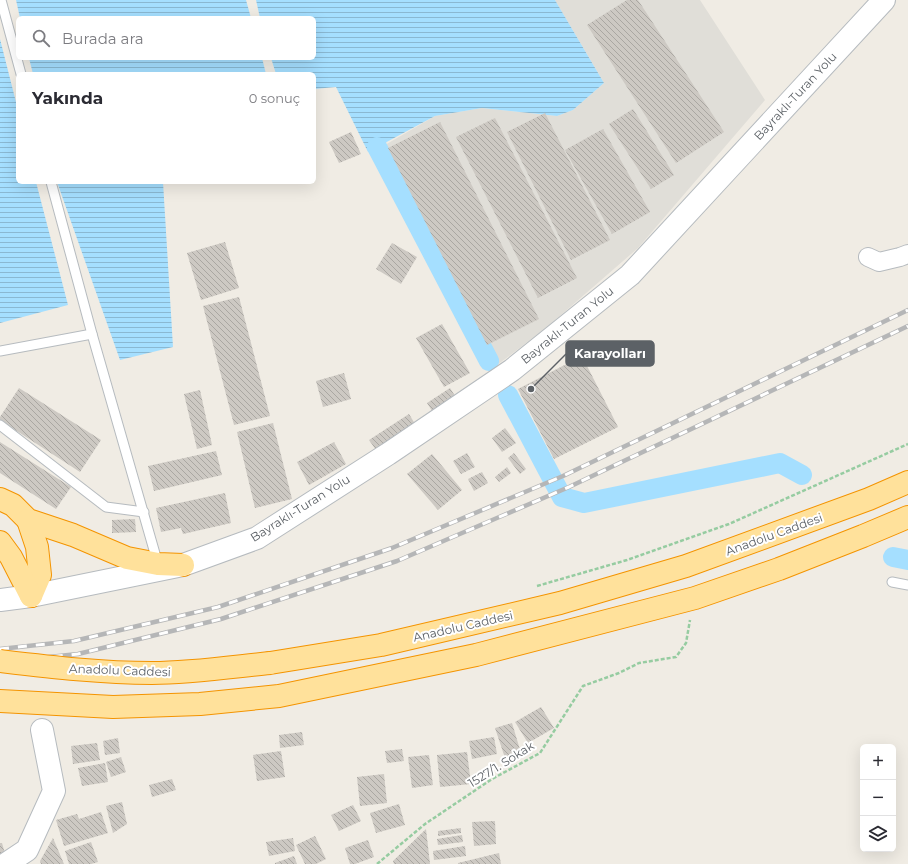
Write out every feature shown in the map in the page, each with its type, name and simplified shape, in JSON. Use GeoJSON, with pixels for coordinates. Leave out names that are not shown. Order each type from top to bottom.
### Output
{"type":"FeatureCollection","features":[{"type":"Feature","properties":{"kind":"highway","name":"Anadolu Caddesi"},"geometry":{"type":"LineString","coordinates":[[0,661],[92,672],[153,673],[203,670],[270,663],[381,645],[560,603],[686,566],[870,499],[908,482]]}},
{"type":"Feature","properties":{"kind":"highway"},"geometry":{"type":"LineString","coordinates":[[0,499],[13,505],[28,520],[37,547],[40,575],[32,596]]}},
{"type":"Feature","properties":{"kind":"highway"},"geometry":{"type":"LineString","coordinates":[[0,701],[113,707],[200,704],[279,696],[476,655],[695,598],[779,569],[908,517]]}},
{"type":"Feature","properties":{"kind":"highway"},"geometry":{"type":"LineString","coordinates":[[28,520],[73,535],[127,558],[158,564],[183,565]]}},
{"type":"Feature","properties":{"kind":"highway"},"geometry":{"type":"LineString","coordinates":[[0,542],[11,557],[32,596]]}},
{"type":"Feature","properties":{"kind":"street","name":"Bayraklı-Turan Yolu"},"geometry":{"type":"LineString","coordinates":[[0,600],[32,596],[183,565],[257,538],[381,458],[512,370],[630,276],[884,0]]}},
{"type":"Feature","properties":{"kind":"street"},"geometry":{"type":"LineString","coordinates":[[868,257],[879,262],[900,258],[908,254]]}},
{"type":"Feature","properties":{"kind":"street"},"geometry":{"type":"LineString","coordinates":[[6,864],[27,850],[54,791],[42,730]]}},
{"type":"Feature","properties":{"kind":"lane"},"geometry":{"type":"LineString","coordinates":[[1,0],[16,56]]}},
{"type":"Feature","properties":{"kind":"lane"},"geometry":{"type":"LineString","coordinates":[[17,60],[20,72]]}},
{"type":"Feature","properties":{"kind":"lane"},"geometry":{"type":"LineString","coordinates":[[52,184],[92,334],[158,564]]}},
{"type":"Feature","properties":{"kind":"lane"},"geometry":{"type":"LineString","coordinates":[[0,351],[92,334]]}},
{"type":"Feature","properties":{"kind":"lane"},"geometry":{"type":"LineString","coordinates":[[0,425],[106,507],[144,512]]}},
{"type":"Feature","properties":{"kind":"lane"},"geometry":{"type":"LineString","coordinates":[[892,582],[908,585]]}},
{"type":"Feature","properties":{"kind":"path"},"geometry":{"type":"LineString","coordinates":[[530,588],[627,560],[729,524],[908,444]]}},
{"type":"Feature","properties":{"kind":"path","name":"1527/1. Sokak"},"geometry":{"type":"LineString","coordinates":[[378,864],[425,824],[492,779],[540,753],[583,686],[639,664],[676,657],[686,643],[695,598]]}},
{"type":"Feature","properties":{"kind":"shaded area"},"geometry":{"type":"Polygon","coordinates":[[[555,0],[700,0],[765,100],[638,248],[546,328],[497,365],[385,145],[435,116],[482,108],[557,116],[573,110],[604,83],[555,0]]]}},
{"type":"Feature","properties":{"kind":"water"},"geometry":{"type":"Polygon","coordinates":[[[16,0],[246,0],[250,16],[20,16],[16,0]]]}},
{"type":"Feature","properties":{"kind":"water"},"geometry":{"type":"Polygon","coordinates":[[[256,0],[555,0],[604,83],[573,110],[557,116],[482,108],[435,116],[368,152],[336,87],[316,89],[316,72],[275,72],[272,60],[316,60],[316,16],[260,16],[256,0]]]}},
{"type":"Feature","properties":{"kind":"water"},"geometry":{"type":"Polygon","coordinates":[[[0,39],[16,102],[16,184],[37,184],[68,305],[0,323],[0,39]]]}},
{"type":"Feature","properties":{"kind":"water"},"geometry":{"type":"Polygon","coordinates":[[[30,60],[262,60],[266,72],[32,72],[30,60]]]}},
{"type":"Feature","properties":{"kind":"water"},"geometry":{"type":"Polygon","coordinates":[[[58,184],[163,184],[173,347],[120,360],[58,184]]]}},
{"type":"Feature","properties":{"kind":"building"},"geometry":{"type":"Polygon","coordinates":[[[627,0],[638,0],[724,132],[676,163],[587,25],[627,0]]]}},
{"type":"Feature","properties":{"kind":"building"},"geometry":{"type":"Polygon","coordinates":[[[633,109],[674,175],[651,189],[609,124],[633,109]]]}},
{"type":"Feature","properties":{"kind":"building"},"geometry":{"type":"Polygon","coordinates":[[[545,113],[610,240],[571,260],[507,132],[545,113]]]}},
{"type":"Feature","properties":{"kind":"building"},"geometry":{"type":"Polygon","coordinates":[[[495,118],[577,278],[538,298],[456,137],[495,118]]]}},
{"type":"Feature","properties":{"kind":"building"},"geometry":{"type":"Polygon","coordinates":[[[440,122],[539,319],[487,345],[388,148],[440,122]]]}},
{"type":"Feature","properties":{"kind":"building"},"geometry":{"type":"Polygon","coordinates":[[[603,129],[650,212],[612,234],[565,150],[603,129]]]}},
{"type":"Feature","properties":{"kind":"building"},"geometry":{"type":"Polygon","coordinates":[[[351,132],[361,154],[339,163],[329,142],[351,132]]]}},
{"type":"Feature","properties":{"kind":"building"},"geometry":{"type":"Polygon","coordinates":[[[225,242],[239,288],[201,300],[187,253],[225,242]]]}},
{"type":"Feature","properties":{"kind":"building"},"geometry":{"type":"Polygon","coordinates":[[[392,243],[417,257],[401,284],[376,269],[392,243]]]}},
{"type":"Feature","properties":{"kind":"building"},"geometry":{"type":"Polygon","coordinates":[[[239,297],[270,416],[234,425],[203,306],[239,297]]]}},
{"type":"Feature","properties":{"kind":"building"},"geometry":{"type":"Polygon","coordinates":[[[442,324],[470,373],[444,387],[416,338],[442,324]]]}},
{"type":"Feature","properties":{"kind":"building"},"geometry":{"type":"Polygon","coordinates":[[[582,356],[618,427],[554,459],[518,389],[582,356]]]}},
{"type":"Feature","properties":{"kind":"building"},"geometry":{"type":"Polygon","coordinates":[[[344,373],[351,399],[323,407],[316,381],[344,373]]]}},
{"type":"Feature","properties":{"kind":"building"},"geometry":{"type":"Polygon","coordinates":[[[19,388],[101,440],[80,472],[0,420],[0,417],[19,388]]]}},
{"type":"Feature","properties":{"kind":"building"},"geometry":{"type":"Polygon","coordinates":[[[450,388],[457,399],[434,414],[427,403],[450,388]]]}},
{"type":"Feature","properties":{"kind":"building"},"geometry":{"type":"Polygon","coordinates":[[[200,390],[212,445],[197,449],[184,394],[200,390]]]}},
{"type":"Feature","properties":{"kind":"building"},"geometry":{"type":"Polygon","coordinates":[[[409,414],[415,424],[376,450],[369,440],[409,414]]]}},
{"type":"Feature","properties":{"kind":"building"},"geometry":{"type":"Polygon","coordinates":[[[273,423],[292,499],[255,508],[237,432],[273,423]]]}},
{"type":"Feature","properties":{"kind":"building"},"geometry":{"type":"Polygon","coordinates":[[[505,428],[516,443],[502,452],[492,438],[505,428]]]}},
{"type":"Feature","properties":{"kind":"building"},"geometry":{"type":"Polygon","coordinates":[[[0,442],[71,487],[56,509],[0,473],[0,442]]]}},
{"type":"Feature","properties":{"kind":"building"},"geometry":{"type":"Polygon","coordinates":[[[334,442],[346,464],[309,485],[297,462],[334,442]]]}},
{"type":"Feature","properties":{"kind":"building"},"geometry":{"type":"Polygon","coordinates":[[[216,451],[222,475],[154,491],[148,466],[216,451]]]}},
{"type":"Feature","properties":{"kind":"building"},"geometry":{"type":"Polygon","coordinates":[[[467,453],[475,467],[461,474],[453,461],[467,453]]]}},
{"type":"Feature","properties":{"kind":"building"},"geometry":{"type":"Polygon","coordinates":[[[514,453],[526,469],[520,474],[508,458],[514,453]]]}},
{"type":"Feature","properties":{"kind":"building"},"geometry":{"type":"Polygon","coordinates":[[[432,454],[462,490],[438,510],[407,474],[432,454]]]}},
{"type":"Feature","properties":{"kind":"building"},"geometry":{"type":"Polygon","coordinates":[[[507,467],[511,473],[499,482],[495,477],[507,467]]]}},
{"type":"Feature","properties":{"kind":"building"},"geometry":{"type":"Polygon","coordinates":[[[482,472],[488,483],[474,491],[468,479],[482,472]]]}},
{"type":"Feature","properties":{"kind":"building"},"geometry":{"type":"Polygon","coordinates":[[[225,493],[231,523],[183,534],[181,528],[161,532],[156,508],[225,493]]]}},
{"type":"Feature","properties":{"kind":"building"},"geometry":{"type":"Polygon","coordinates":[[[135,519],[136,532],[112,533],[112,520],[135,519]]]}},
{"type":"Feature","properties":{"kind":"building"},"geometry":{"type":"Polygon","coordinates":[[[541,707],[554,728],[528,743],[515,722],[541,707]]]}},
{"type":"Feature","properties":{"kind":"building"},"geometry":{"type":"Polygon","coordinates":[[[512,723],[521,753],[505,758],[495,728],[512,723]]]}},
{"type":"Feature","properties":{"kind":"building"},"geometry":{"type":"Polygon","coordinates":[[[302,732],[304,745],[280,748],[279,735],[302,732]]]}},
{"type":"Feature","properties":{"kind":"building"},"geometry":{"type":"Polygon","coordinates":[[[494,737],[497,754],[472,759],[469,741],[494,737]]]}},
{"type":"Feature","properties":{"kind":"building"},"geometry":{"type":"Polygon","coordinates":[[[118,738],[120,753],[105,755],[103,741],[118,738]]]}},
{"type":"Feature","properties":{"kind":"building"},"geometry":{"type":"Polygon","coordinates":[[[97,743],[100,760],[73,764],[71,746],[97,743]]]}},
{"type":"Feature","properties":{"kind":"building"},"geometry":{"type":"Polygon","coordinates":[[[402,749],[404,761],[387,763],[385,751],[402,749]]]}},
{"type":"Feature","properties":{"kind":"building"},"geometry":{"type":"Polygon","coordinates":[[[281,751],[285,777],[257,781],[253,755],[281,751]]]}},
{"type":"Feature","properties":{"kind":"building"},"geometry":{"type":"Polygon","coordinates":[[[467,752],[471,784],[440,787],[437,755],[467,752]]]}},
{"type":"Feature","properties":{"kind":"building"},"geometry":{"type":"Polygon","coordinates":[[[429,755],[433,785],[412,788],[408,757],[429,755]]]}},
{"type":"Feature","properties":{"kind":"building"},"geometry":{"type":"Polygon","coordinates":[[[121,757],[126,772],[111,777],[106,762],[121,757]]]}},
{"type":"Feature","properties":{"kind":"building"},"geometry":{"type":"Polygon","coordinates":[[[105,763],[108,782],[82,786],[78,768],[105,763]]]}},
{"type":"Feature","properties":{"kind":"building"},"geometry":{"type":"Polygon","coordinates":[[[384,774],[387,803],[360,806],[357,777],[384,774]]]}},
{"type":"Feature","properties":{"kind":"building"},"geometry":{"type":"Polygon","coordinates":[[[172,779],[176,790],[152,797],[149,785],[172,779]]]}},
{"type":"Feature","properties":{"kind":"building"},"geometry":{"type":"Polygon","coordinates":[[[122,802],[127,824],[113,833],[106,806],[122,802]]]}},
{"type":"Feature","properties":{"kind":"building"},"geometry":{"type":"Polygon","coordinates":[[[399,804],[405,825],[376,833],[370,813],[399,804]]]}},
{"type":"Feature","properties":{"kind":"building"},"geometry":{"type":"Polygon","coordinates":[[[353,805],[361,821],[339,831],[331,815],[353,805]]]}},
{"type":"Feature","properties":{"kind":"building"},"geometry":{"type":"Polygon","coordinates":[[[101,812],[108,833],[64,846],[56,820],[77,814],[79,819],[101,812]]]}},
{"type":"Feature","properties":{"kind":"building"},"geometry":{"type":"Polygon","coordinates":[[[495,821],[496,844],[474,846],[472,822],[495,821]]]}},
{"type":"Feature","properties":{"kind":"building"},"geometry":{"type":"Polygon","coordinates":[[[461,828],[461,833],[438,836],[438,831],[461,828]]]}},
{"type":"Feature","properties":{"kind":"building"},"geometry":{"type":"Polygon","coordinates":[[[426,829],[430,864],[394,864],[393,861],[426,829]]]}},
{"type":"Feature","properties":{"kind":"building"},"geometry":{"type":"Polygon","coordinates":[[[462,835],[463,842],[438,845],[437,839],[462,835]]]}},
{"type":"Feature","properties":{"kind":"building"},"geometry":{"type":"Polygon","coordinates":[[[315,836],[326,859],[316,864],[305,864],[296,845],[315,836]]]}},
{"type":"Feature","properties":{"kind":"building"},"geometry":{"type":"Polygon","coordinates":[[[53,838],[64,864],[41,864],[40,861],[53,838]]]}},
{"type":"Feature","properties":{"kind":"building"},"geometry":{"type":"Polygon","coordinates":[[[293,838],[295,851],[269,856],[266,842],[293,838]]]}},
{"type":"Feature","properties":{"kind":"building"},"geometry":{"type":"Polygon","coordinates":[[[368,840],[374,857],[355,864],[350,864],[345,848],[368,840]]]}},
{"type":"Feature","properties":{"kind":"building"},"geometry":{"type":"Polygon","coordinates":[[[91,842],[98,862],[91,864],[69,864],[65,851],[91,842]]]}},
{"type":"Feature","properties":{"kind":"building"},"geometry":{"type":"Polygon","coordinates":[[[0,843],[2,843],[6,857],[0,858],[0,843]]]}},
{"type":"Feature","properties":{"kind":"building"},"geometry":{"type":"Polygon","coordinates":[[[465,846],[466,856],[434,860],[433,851],[465,846]]]}},
{"type":"Feature","properties":{"kind":"building"},"geometry":{"type":"Polygon","coordinates":[[[499,853],[501,864],[458,864],[458,863],[499,853]]]}},
{"type":"Feature","properties":{"kind":"building"},"geometry":{"type":"Polygon","coordinates":[[[294,856],[297,864],[275,864],[275,863],[294,856]]]}},
{"type":"Feature","properties":{"kind":"waterway"},"geometry":{"type":"LineString","coordinates":[[377,147],[489,361]]}},
{"type":"Feature","properties":{"kind":"waterway"},"geometry":{"type":"LineString","coordinates":[[508,395],[562,497],[584,503],[780,463],[802,475]]}},
{"type":"Feature","properties":{"kind":"waterway"},"geometry":{"type":"LineString","coordinates":[[893,557],[908,560]]}},
{"type":"Feature","properties":{"kind":"railway"},"geometry":{"type":"LineString","coordinates":[[0,649],[74,641],[218,607],[392,548],[563,476],[908,310]]}},
{"type":"Feature","properties":{"kind":"railway"},"geometry":{"type":"LineString","coordinates":[[0,662],[78,654],[221,619],[397,561],[569,487],[908,326]]}},
{"type":"Feature","properties":{"kind":"place","name":"Karayolları"},"geometry":{"type":"Point","coordinates":[531,389]}}]}
